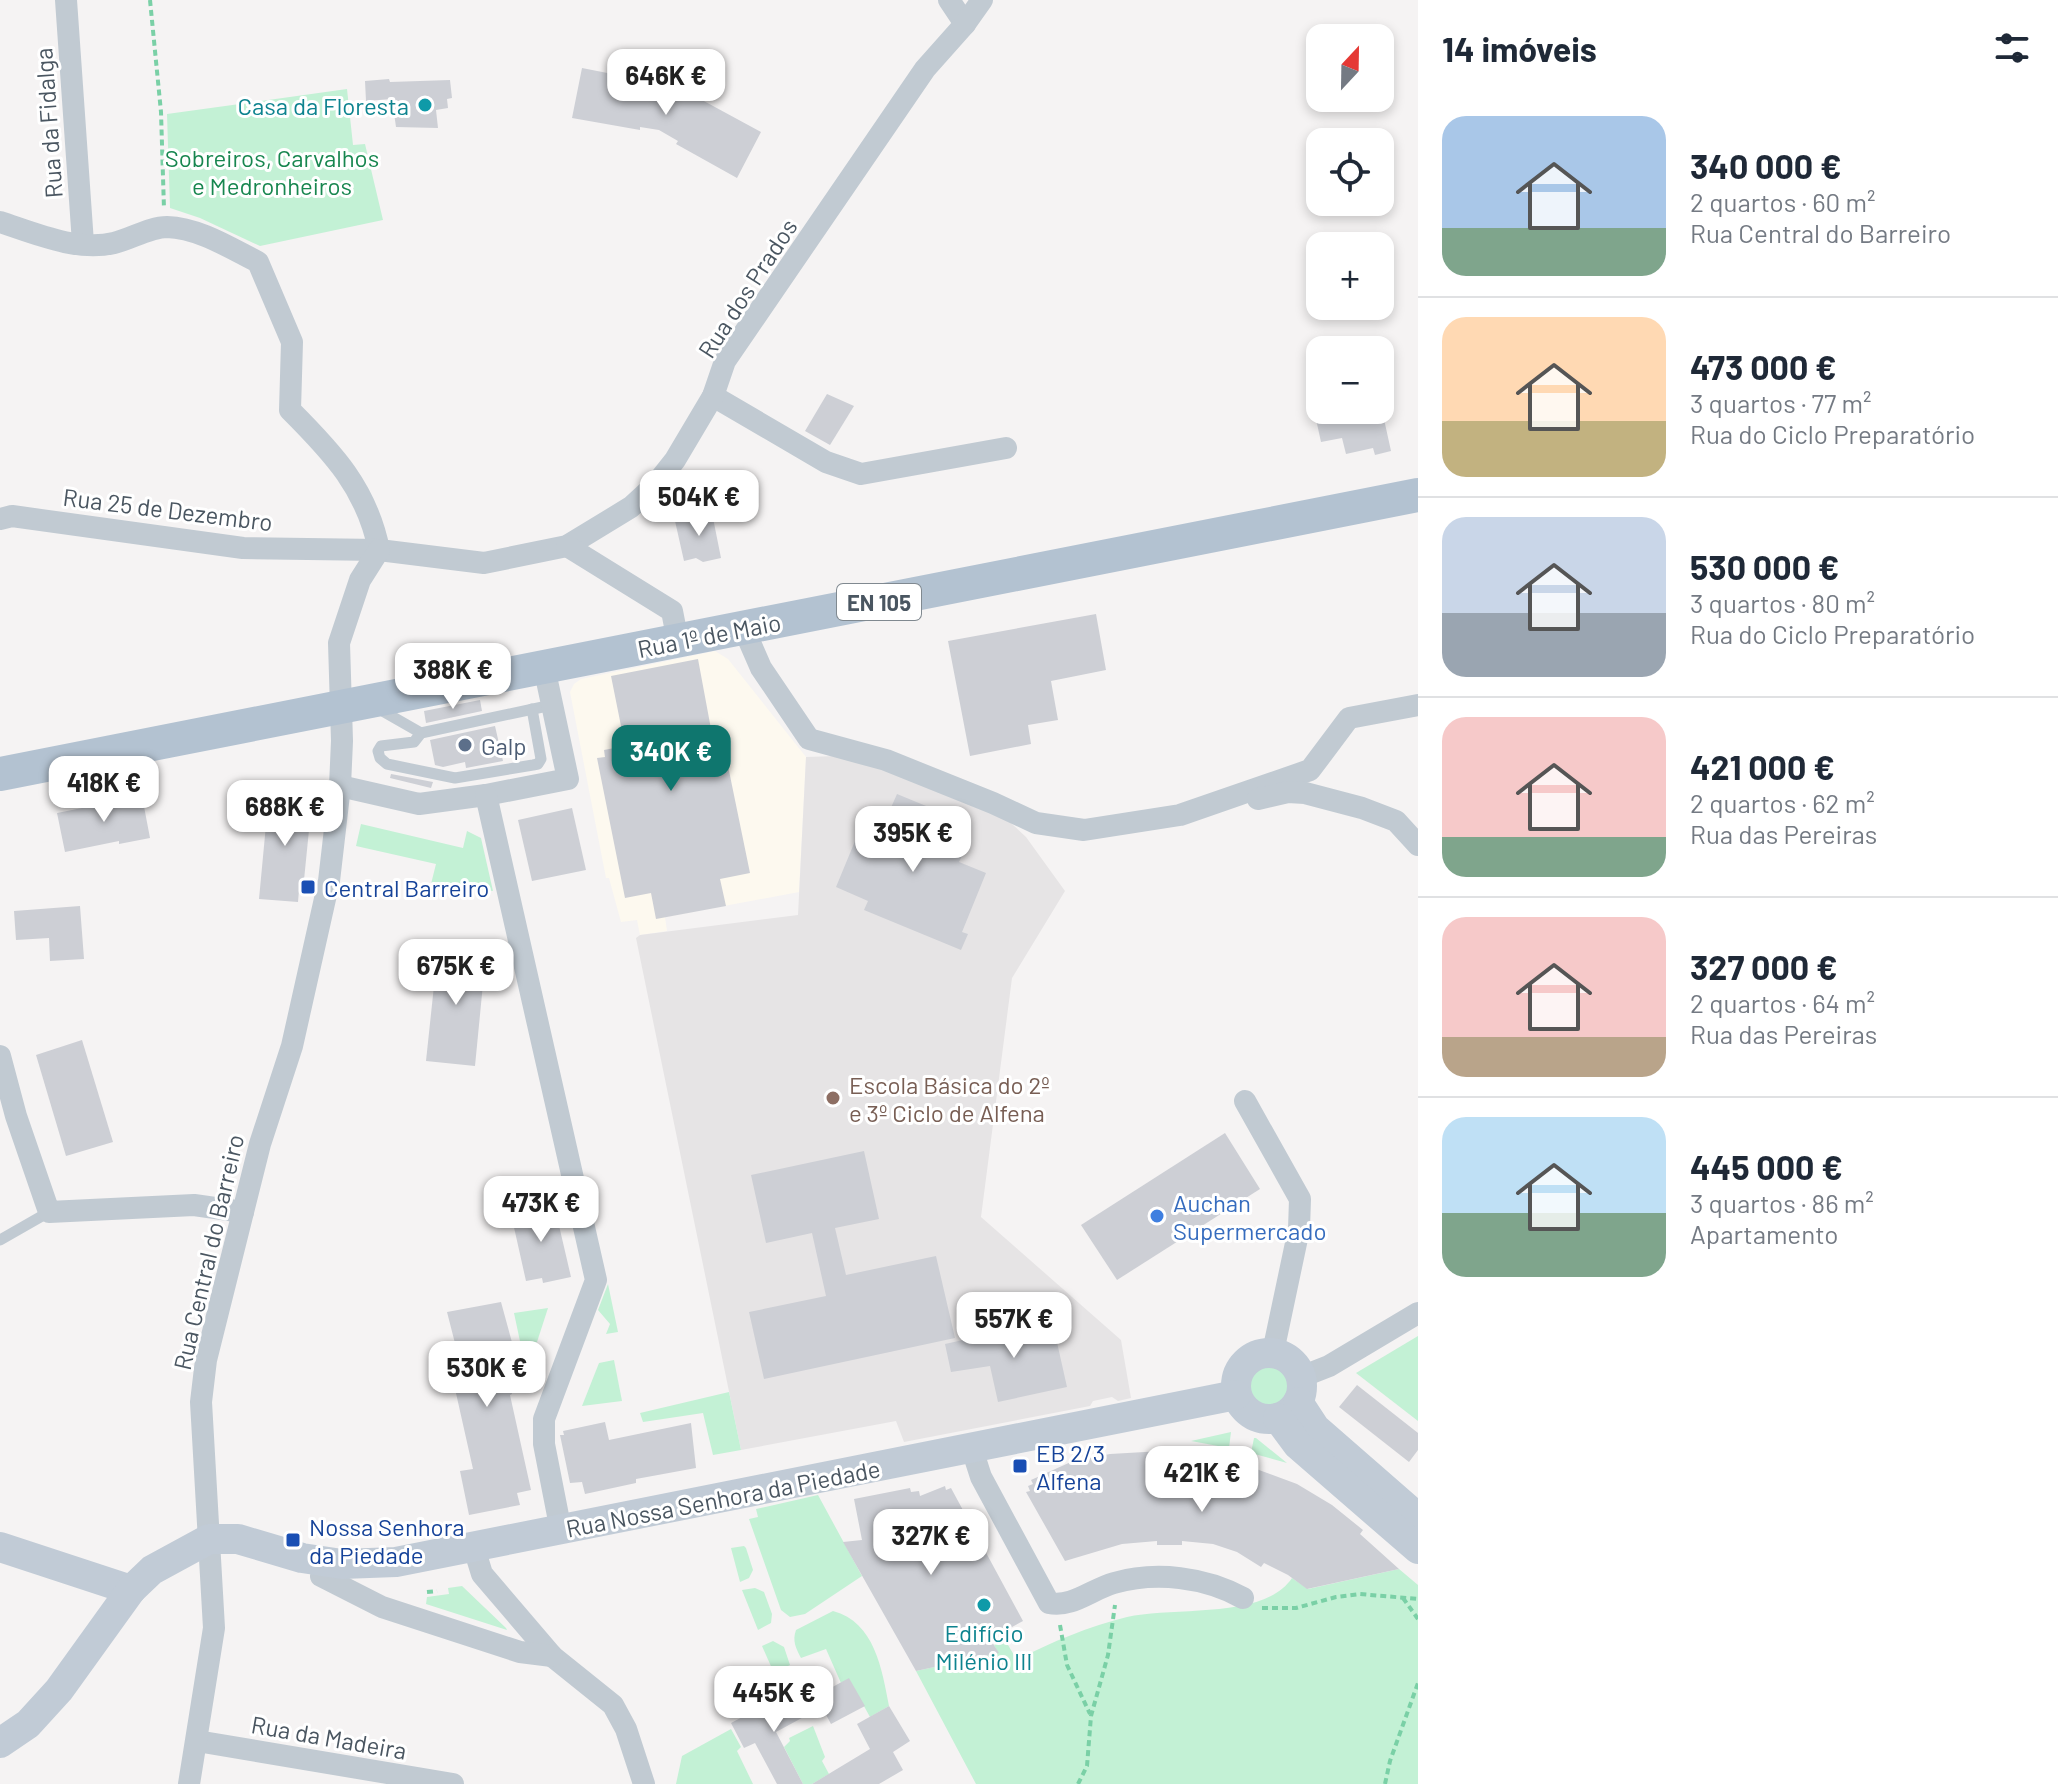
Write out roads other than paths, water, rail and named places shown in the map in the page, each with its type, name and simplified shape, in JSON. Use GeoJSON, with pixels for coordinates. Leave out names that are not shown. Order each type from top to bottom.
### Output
{"type":"FeatureCollection","features":[{"type":"Feature","properties":{"kind":"main road","name":"Rua 1º de Maio"},"geometry":{"type":"LineString","coordinates":[[0,774],[1418,495]]}},
{"type":"Feature","properties":{"kind":"street","name":"Rua da Fidalga"},"geometry":{"type":"LineString","coordinates":[[66,0],[83,243]]}},
{"type":"Feature","properties":{"kind":"street"},"geometry":{"type":"LineString","coordinates":[[949,0],[965,24]]}},
{"type":"Feature","properties":{"kind":"street","name":"Rua dos Prados"},"geometry":{"type":"LineString","coordinates":[[379,550],[484,563],[567,546],[631,507],[656,484],[675,460],[713,396],[725,361],[925,69],[982,0]]}},
{"type":"Feature","properties":{"kind":"street"},"geometry":{"type":"LineString","coordinates":[[0,222],[52,240],[83,243],[110,244],[164,227],[194,231],[258,262],[292,342],[290,410],[334,454],[348,473],[374,525],[379,550]]}},
{"type":"Feature","properties":{"kind":"street"},"geometry":{"type":"LineString","coordinates":[[713,396],[826,462],[861,474],[1006,448]]}},
{"type":"Feature","properties":{"kind":"street","name":"Rua 25 de Dezembro"},"geometry":{"type":"LineString","coordinates":[[6,518],[243,548],[379,550]]}},
{"type":"Feature","properties":{"kind":"street"},"geometry":{"type":"LineString","coordinates":[[567,546],[672,611],[678,642]]}},
{"type":"Feature","properties":{"kind":"street","name":"Rua Central do Barreiro"},"geometry":{"type":"LineString","coordinates":[[189,1784],[214,1628],[201,1402],[206,1360],[260,1144],[292,1046],[329,881],[340,786],[354,705],[339,643],[360,580],[379,550]]}},
{"type":"Feature","properties":{"kind":"street"},"geometry":{"type":"LineString","coordinates":[[744,629],[761,668],[809,739],[886,760],[1036,823],[1084,830],[1180,815],[1288,792],[1305,793],[1362,808],[1396,821],[1418,845]]}},
{"type":"Feature","properties":{"kind":"street"},"geometry":{"type":"LineString","coordinates":[[340,786],[419,804],[568,779],[542,707],[544,667]]}},
{"type":"Feature","properties":{"kind":"street"},"geometry":{"type":"LineString","coordinates":[[1205,808],[1310,770],[1349,718],[1418,705]]}},
{"type":"Feature","properties":{"kind":"street"},"geometry":{"type":"LineString","coordinates":[[1310,770],[1312,779],[1362,808]]}},
{"type":"Feature","properties":{"kind":"street"},"geometry":{"type":"LineString","coordinates":[[486,795],[596,1280],[544,1419],[544,1444],[561,1531]]}},
{"type":"Feature","properties":{"kind":"street"},"geometry":{"type":"LineString","coordinates":[[0,1056],[8,1120],[49,1212],[194,1205],[243,1212]]}},
{"type":"Feature","properties":{"kind":"street"},"geometry":{"type":"LineString","coordinates":[[1245,1101],[1300,1199],[1297,1242],[1273,1352]]}},
{"type":"Feature","properties":{"kind":"street"},"geometry":{"type":"LineString","coordinates":[[1418,1313],[1329,1366],[1293,1399],[1265,1420],[1242,1407],[1236,1395],[1235,1382],[1239,1369],[1248,1359],[1260,1353],[1273,1352],[1285,1356],[1296,1365],[1293,1399],[1298,1445],[1418,1549]]}},
{"type":"Feature","properties":{"kind":"street","name":"Rua Nossa Senhora da Piedade"},"geometry":{"type":"LineString","coordinates":[[209,1539],[238,1539],[302,1558],[342,1564],[396,1562],[1236,1395]]}},
{"type":"Feature","properties":{"kind":"street"},"geometry":{"type":"LineString","coordinates":[[1293,1399],[1315,1428],[1418,1518]]}},
{"type":"Feature","properties":{"kind":"street"},"geometry":{"type":"LineString","coordinates":[[972,1449],[981,1477],[1046,1600],[1052,1604],[1067,1603],[1115,1582],[1167,1577],[1219,1585],[1243,1598]]}},
{"type":"Feature","properties":{"kind":"street"},"geometry":{"type":"LineString","coordinates":[[0,1743],[28,1724],[59,1690],[131,1590],[152,1570],[209,1539]]}},
{"type":"Feature","properties":{"kind":"street"},"geometry":{"type":"LineString","coordinates":[[0,1547],[131,1590]]}},
{"type":"Feature","properties":{"kind":"street"},"geometry":{"type":"LineString","coordinates":[[474,1548],[482,1574],[552,1656],[613,1705],[626,1729],[644,1784]]}},
{"type":"Feature","properties":{"kind":"street"},"geometry":{"type":"LineString","coordinates":[[321,1576],[382,1607],[520,1652],[552,1656]]}},
{"type":"Feature","properties":{"kind":"street","name":"Rua da Madeira"},"geometry":{"type":"LineString","coordinates":[[197,1741],[453,1784]]}},
{"type":"Feature","properties":{"kind":"lane"},"geometry":{"type":"LineString","coordinates":[[354,705],[421,733],[542,707],[541,759],[538,764],[455,778],[387,764],[380,758],[378,751],[381,746],[414,742],[421,733]]}},
{"type":"Feature","properties":{"kind":"lane"},"geometry":{"type":"LineString","coordinates":[[0,1240],[49,1212]]}},
{"type":"Feature","properties":{"kind":"place","name":"Casa da Floresta"},"geometry":{"type":"Point","coordinates":[425,105]}},
{"type":"Feature","properties":{"kind":"place","name":"Galp"},"geometry":{"type":"Point","coordinates":[465,745]}},
{"type":"Feature","properties":{"kind":"place","name":"Central Barreiro"},"geometry":{"type":"Point","coordinates":[308,887]}},
{"type":"Feature","properties":{"kind":"place","name":"Escola Básica do 2º e 3º Ciclo de Alfena"},"geometry":{"type":"Point","coordinates":[833,1098]}},
{"type":"Feature","properties":{"kind":"place","name":"Auchan Supermercado"},"geometry":{"type":"Point","coordinates":[1157,1216]}},
{"type":"Feature","properties":{"kind":"place","name":"EB 2/3 Alfena"},"geometry":{"type":"Point","coordinates":[1020,1466]}},
{"type":"Feature","properties":{"kind":"place","name":"Nossa Senhora da Piedade"},"geometry":{"type":"Point","coordinates":[293,1540]}},
{"type":"Feature","properties":{"kind":"place","name":"Edifício Milénio III"},"geometry":{"type":"Point","coordinates":[984,1605]}},
{"type":"Feature","properties":{"kind":"park label","name":"Sobreiros, Carvalhos e Medronheiros"},"geometry":{"type":"Point","coordinates":[272,171]}}]}
